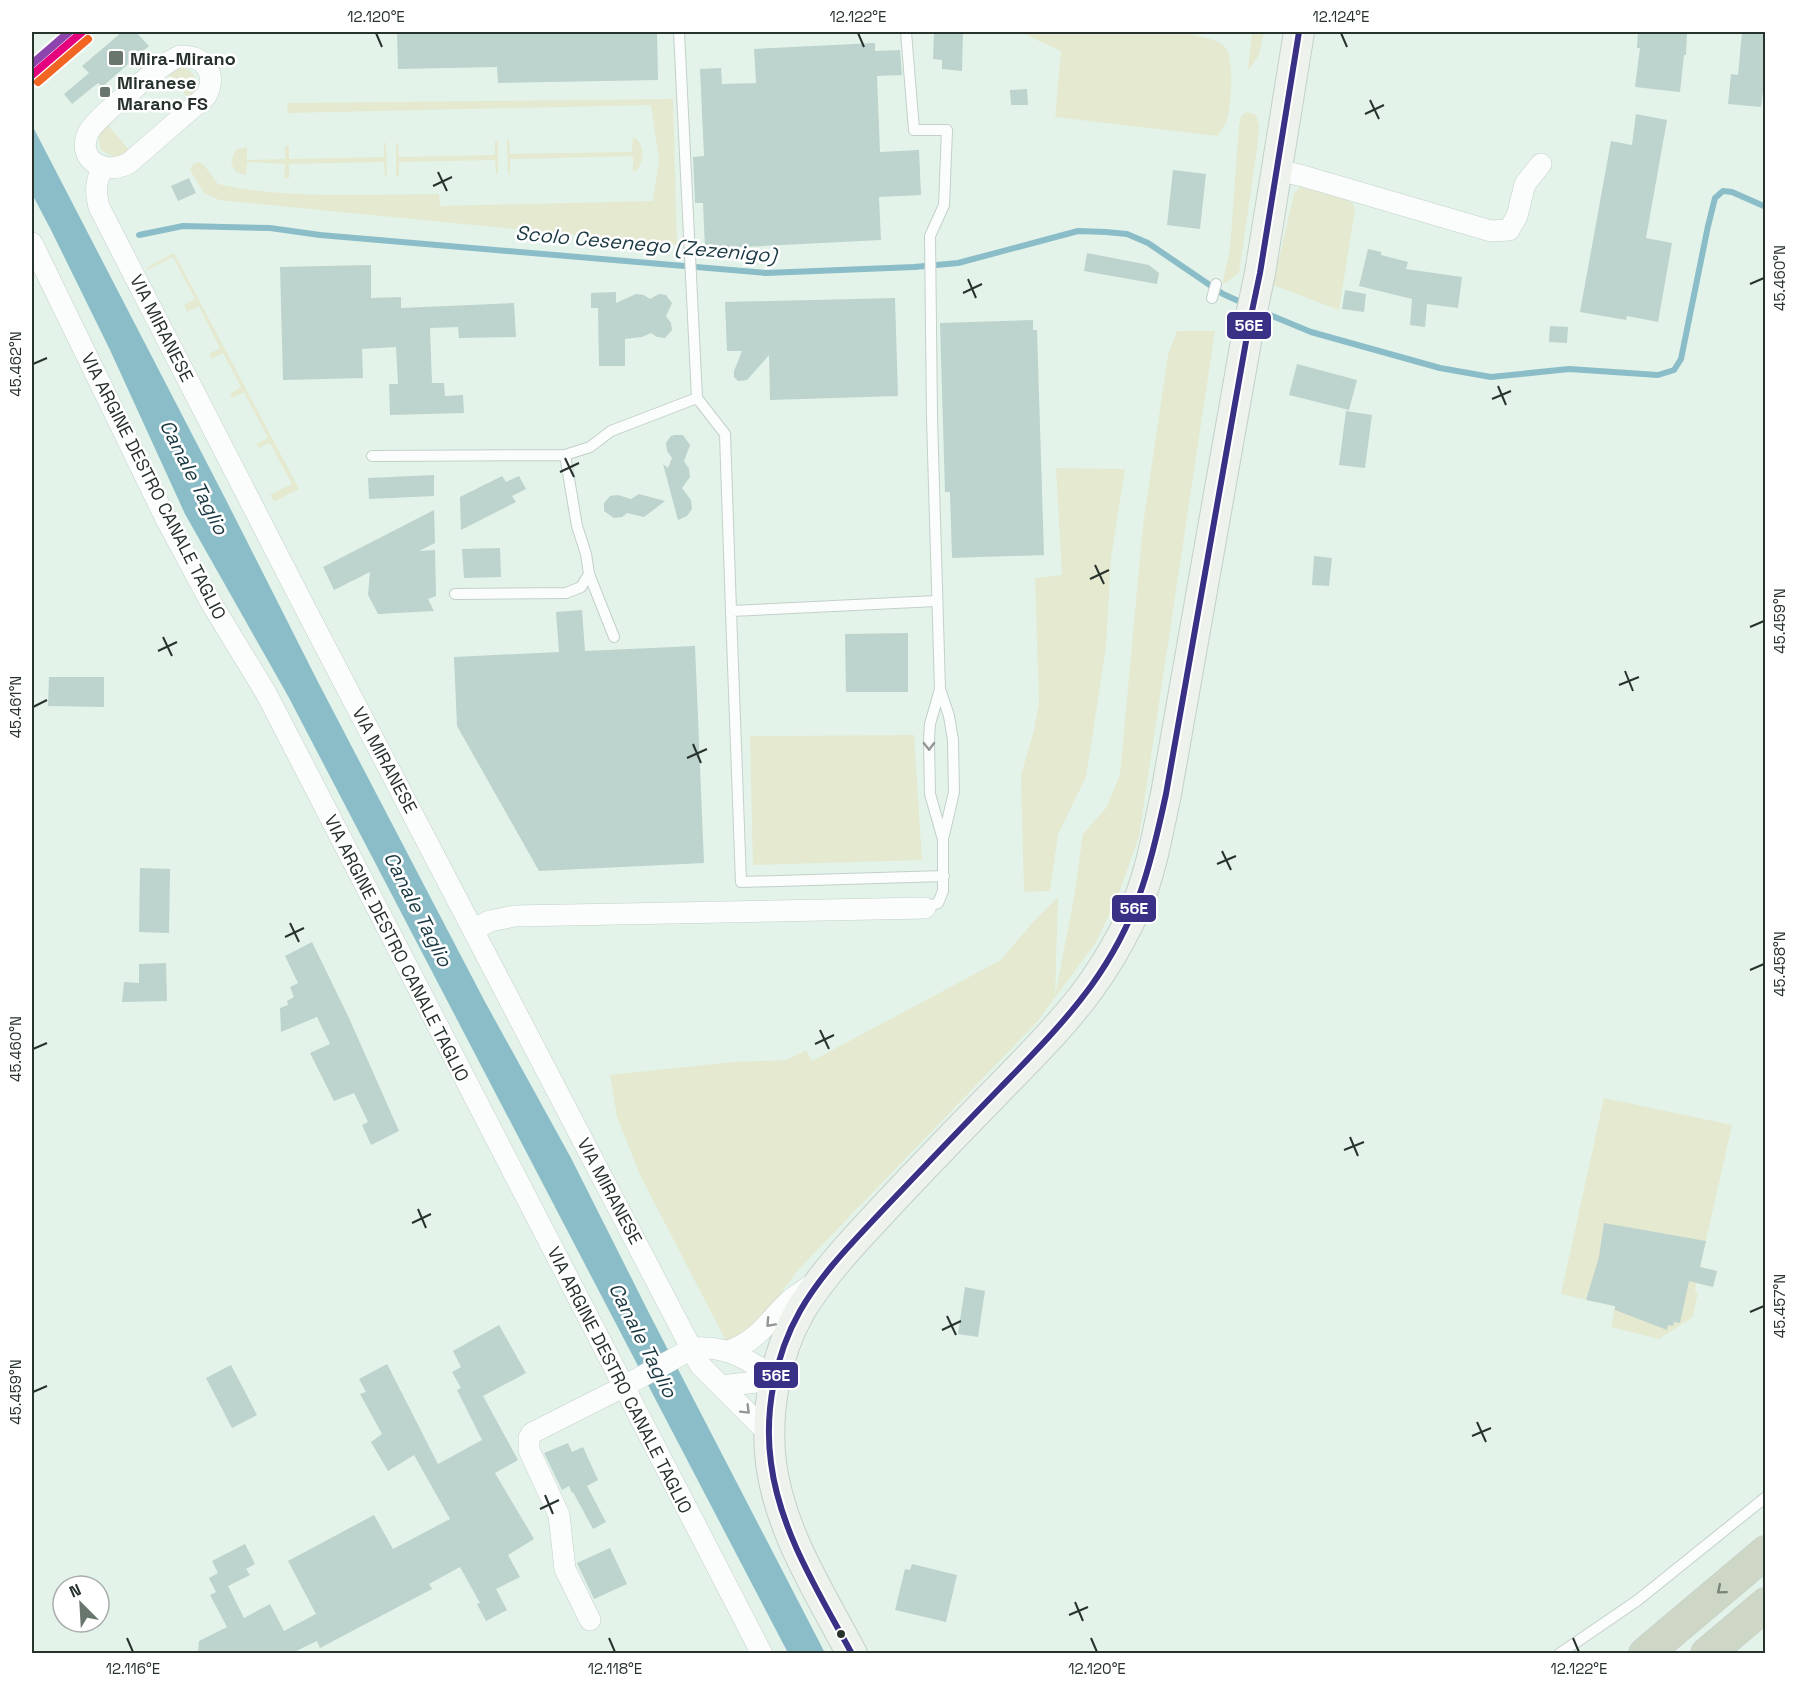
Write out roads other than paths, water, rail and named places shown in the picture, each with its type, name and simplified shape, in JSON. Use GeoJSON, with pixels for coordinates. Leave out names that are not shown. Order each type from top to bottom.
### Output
{"type":"FeatureCollection","features":[{"type":"Feature","properties":{"kind":"highway"},"geometry":{"type":"LineString","coordinates":[[1645,1653],[1766,1552]]}},
{"type":"Feature","properties":{"kind":"highway"},"geometry":{"type":"LineString","coordinates":[[1707,1653],[1766,1604]]}},
{"type":"Feature","properties":{"kind":"main road"},"geometry":{"type":"LineString","coordinates":[[852,1653],[795,1548],[774,1482],[770,1460],[770,1435],[775,1377],[788,1337],[800,1312],[829,1270],[926,1163],[1046,1041],[1082,997],[1104,964],[1138,902],[1153,853],[1166,794],[1260,273],[1299,32]]}},
{"type":"Feature","properties":{"kind":"street"},"geometry":{"type":"LineString","coordinates":[[190,56],[206,66],[211,82],[206,96],[200,103],[129,163],[120,168],[102,168],[90,158],[86,144],[87,136],[97,121],[173,58],[190,56]]}},
{"type":"Feature","properties":{"kind":"street"},"geometry":{"type":"LineString","coordinates":[[1277,170],[1491,231],[1509,230],[1517,216],[1525,184],[1541,164]]}},
{"type":"Feature","properties":{"kind":"street","name":"VIA MIRANESE"},"geometry":{"type":"LineString","coordinates":[[102,168],[96,181],[99,207],[299,596],[474,929],[687,1352],[770,1435]]}},
{"type":"Feature","properties":{"kind":"street","name":"VIA ARGINE DESTRO CANALE TAGLIO"},"geometry":{"type":"LineString","coordinates":[[32,243],[165,517],[210,601],[266,693],[631,1382],[762,1653]]}},
{"type":"Feature","properties":{"kind":"street"},"geometry":{"type":"LineString","coordinates":[[474,929],[490,921],[515,916],[925,908]]}},
{"type":"Feature","properties":{"kind":"street"},"geometry":{"type":"LineString","coordinates":[[728,1351],[750,1341],[764,1330],[790,1301],[829,1270]]}},
{"type":"Feature","properties":{"kind":"street"},"geometry":{"type":"LineString","coordinates":[[590,1620],[566,1569],[559,1515],[529,1450],[529,1438],[532,1433],[687,1352],[704,1347],[741,1355],[775,1377]]}},
{"type":"Feature","properties":{"kind":"street"},"geometry":{"type":"LineString","coordinates":[[721,1386],[756,1382],[775,1377]]}},
{"type":"Feature","properties":{"kind":"lane"},"geometry":{"type":"LineString","coordinates":[[680,32],[698,398],[725,434],[741,882],[944,876]]}},
{"type":"Feature","properties":{"kind":"lane"},"geometry":{"type":"LineString","coordinates":[[906,32],[914,130],[947,130],[944,205],[930,236],[936,601],[940,689],[949,716],[953,740],[954,792],[943,839]]}},
{"type":"Feature","properties":{"kind":"lane"},"geometry":{"type":"LineString","coordinates":[[1212,298],[1216,284]]}},
{"type":"Feature","properties":{"kind":"lane"},"geometry":{"type":"LineString","coordinates":[[372,456],[565,455],[590,447],[611,431],[698,398]]}},
{"type":"Feature","properties":{"kind":"lane"},"geometry":{"type":"LineString","coordinates":[[565,455],[577,526],[586,554],[589,574],[614,637]]}},
{"type":"Feature","properties":{"kind":"lane"},"geometry":{"type":"LineString","coordinates":[[455,594],[566,593],[581,587],[589,574]]}},
{"type":"Feature","properties":{"kind":"lane"},"geometry":{"type":"LineString","coordinates":[[730,611],[936,601]]}},
{"type":"Feature","properties":{"kind":"lane"},"geometry":{"type":"LineString","coordinates":[[925,908],[938,903],[943,891],[943,839],[930,794],[929,739],[930,724],[940,689]]}},
{"type":"Feature","properties":{"kind":"lane"},"geometry":{"type":"LineString","coordinates":[[1559,1653],[1638,1600],[1766,1497]]}},
{"type":"Feature","properties":{"kind":"water","name":"Canale Taglio"},"geometry":{"type":"Polygon","coordinates":[[[32,125],[318,682],[484,1000],[571,1158],[825,1653],[788,1653],[288,696],[185,514],[110,350],[32,194],[32,125]]]}},
{"type":"Feature","properties":{"kind":"waterway","name":"Scolo Cesenego (Zezenigo)"},"geometry":{"type":"LineString","coordinates":[[1260,311],[1311,332],[1440,368],[1491,377],[1569,369],[1658,375],[1674,370],[1681,359],[1715,198],[1723,191],[1732,192],[1766,207]]}},
{"type":"Feature","properties":{"kind":"waterway","name":"Scolo Cesenego (Zezenigo)"},"geometry":{"type":"LineString","coordinates":[[139,235],[183,226],[270,228],[320,235],[766,273],[958,263],[1078,231],[1106,232],[1127,234],[1148,243],[1223,294],[1245,304]]}},
{"type":"Feature","properties":{"kind":"place","name":"Mira-Mirano"},"geometry":{"type":"Point","coordinates":[116,58]}},
{"type":"Feature","properties":{"kind":"place","name":"Miranese Marano FS"},"geometry":{"type":"Point","coordinates":[105,92]}}]}
